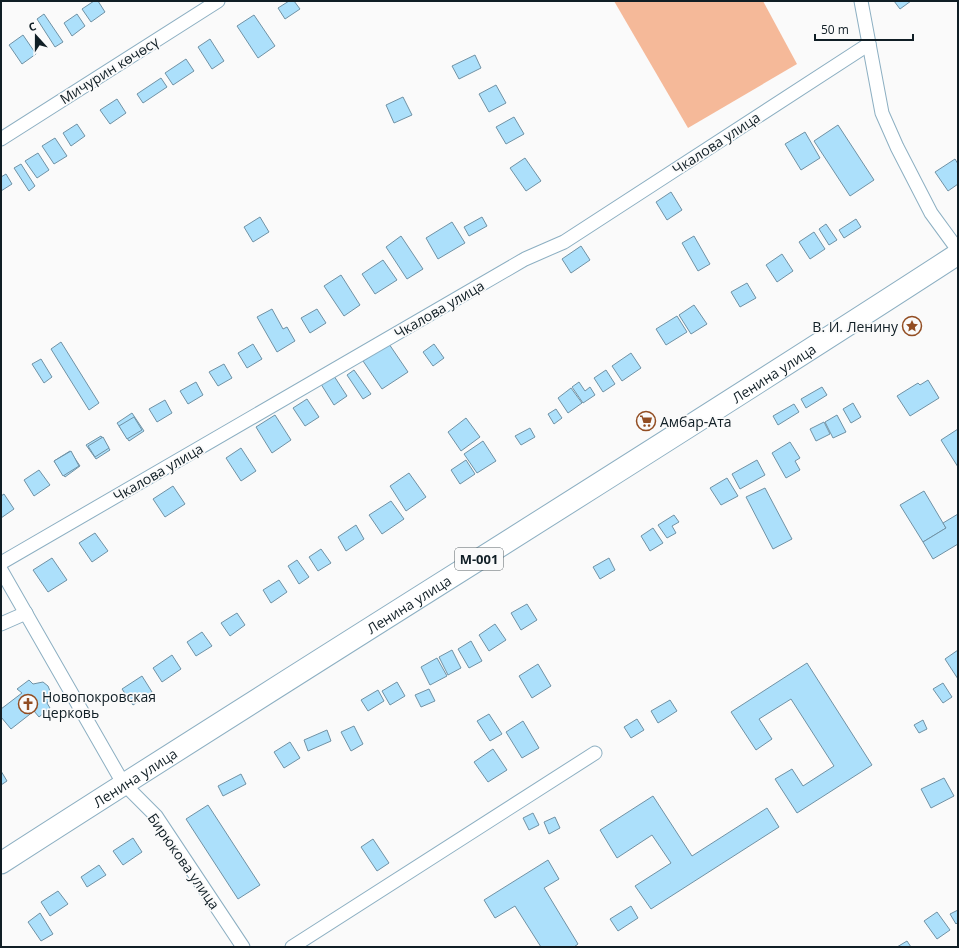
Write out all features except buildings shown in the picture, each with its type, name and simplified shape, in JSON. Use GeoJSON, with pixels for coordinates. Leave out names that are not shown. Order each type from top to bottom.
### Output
{"type":"FeatureCollection","features":[{"type":"Feature","properties":{"kind":"main road","name":"Ленина улица"},"geometry":{"type":"LineString","coordinates":[[1,863],[123,783],[787,365],[958,254]]}},
{"type":"Feature","properties":{"kind":"street","name":"Мичурин көчөсү"},"geometry":{"type":"LineString","coordinates":[[1,139],[218,1]]}},
{"type":"Feature","properties":{"kind":"street"},"geometry":{"type":"LineString","coordinates":[[861,1],[882,113],[930,213],[958,250]]}},
{"type":"Feature","properties":{"kind":"street","name":"Чкалова улица"},"geometry":{"type":"LineString","coordinates":[[1,563],[525,259],[564,242],[869,44]]}},
{"type":"Feature","properties":{"kind":"street","name":"Бирюкова улица"},"geometry":{"type":"LineString","coordinates":[[1,570],[123,783],[156,816],[243,947]]}},
{"type":"Feature","properties":{"kind":"street"},"geometry":{"type":"LineString","coordinates":[[1,624],[26,613]]}},
{"type":"Feature","properties":{"kind":"street"},"geometry":{"type":"LineString","coordinates":[[292,947],[595,753]]}},
{"type":"Feature","properties":{"kind":"shaded area"},"geometry":{"type":"Polygon","coordinates":[[[614,1],[763,1],[797,64],[688,128],[614,1]]]}},
{"type":"Feature","properties":{"kind":"place","name":"В. И. Ленину"},"geometry":{"type":"Point","coordinates":[912,326]}},
{"type":"Feature","properties":{"kind":"place","name":"Амбар-Ата"},"geometry":{"type":"Point","coordinates":[646,421]}},
{"type":"Feature","properties":{"kind":"place","name":"Новопокровская церковь"},"geometry":{"type":"Point","coordinates":[28,704]}}]}
